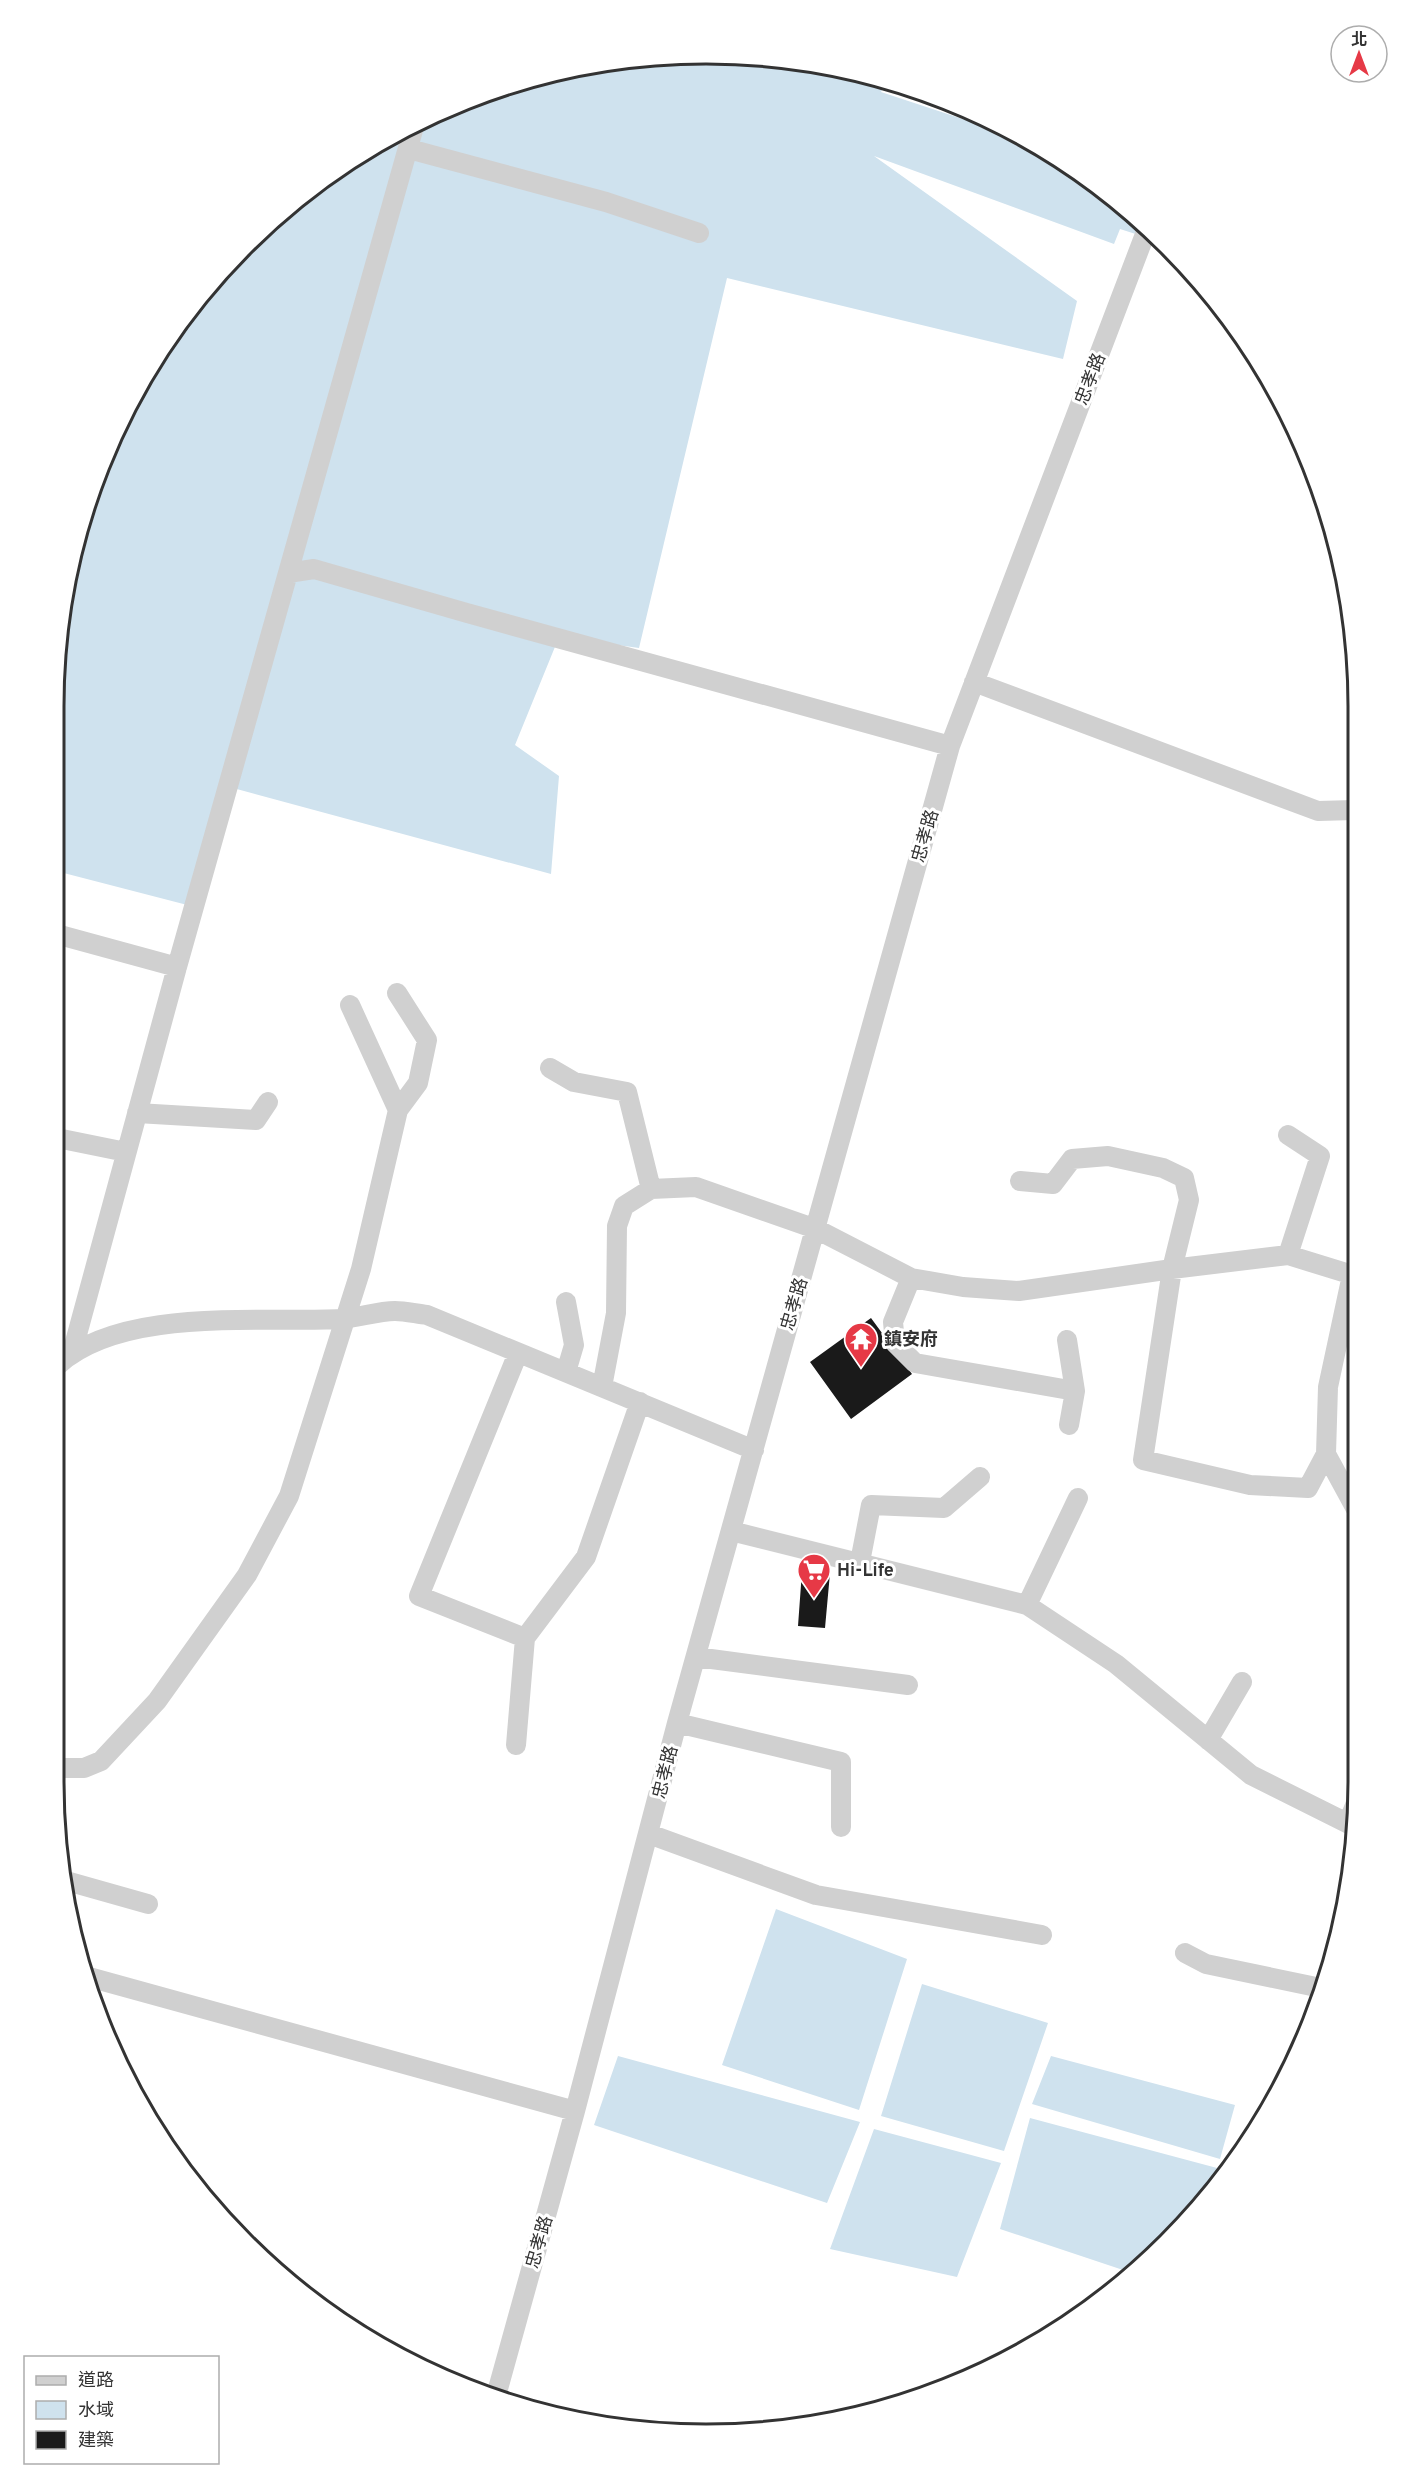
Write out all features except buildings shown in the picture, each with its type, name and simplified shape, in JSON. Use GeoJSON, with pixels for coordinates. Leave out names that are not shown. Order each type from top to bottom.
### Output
{"type":"FeatureCollection","features":[{"type":"Feature","properties":{"kind":"street"},"geometry":{"type":"LineString","coordinates":[[65,1359],[126,1152],[412,137]]}},
{"type":"Feature","properties":{"kind":"street"},"geometry":{"type":"LineString","coordinates":[[409,149],[606,202],[699,232]]}},
{"type":"Feature","properties":{"kind":"street","name":"忠孝路"},"geometry":{"type":"LineString","coordinates":[[498,2388],[575,2111],[677,1723],[950,746],[1144,237]]}},
{"type":"Feature","properties":{"kind":"street"},"geometry":{"type":"LineString","coordinates":[[288,573],[314,569],[950,746]]}},
{"type":"Feature","properties":{"kind":"street"},"geometry":{"type":"LineString","coordinates":[[974,682],[1318,811],[1348,810]]}},
{"type":"Feature","properties":{"kind":"street"},"geometry":{"type":"LineString","coordinates":[[64,936],[177,967]]}},
{"type":"Feature","properties":{"kind":"street"},"geometry":{"type":"LineString","coordinates":[[64,1768],[84,1768],[101,1761],[157,1701],[247,1575],[289,1496],[360,1269],[398,1110],[418,1083],[428,1040],[396,993]]}},
{"type":"Feature","properties":{"kind":"street"},"geometry":{"type":"LineString","coordinates":[[350,1005],[398,1110]]}},
{"type":"Feature","properties":{"kind":"street"},"geometry":{"type":"LineString","coordinates":[[549,1068],[574,1082],[627,1092],[651,1189]]}},
{"type":"Feature","properties":{"kind":"street"},"geometry":{"type":"LineString","coordinates":[[137,1113],[256,1120],[268,1102]]}},
{"type":"Feature","properties":{"kind":"street"},"geometry":{"type":"LineString","coordinates":[[1288,1135],[1320,1156],[1288,1255]]}},
{"type":"Feature","properties":{"kind":"street"},"geometry":{"type":"LineString","coordinates":[[64,1139],[126,1152]]}},
{"type":"Feature","properties":{"kind":"street"},"geometry":{"type":"LineString","coordinates":[[1020,1181],[1053,1184],[1072,1159],[1108,1156],[1163,1168],[1184,1178],[1189,1200],[1172,1269],[1143,1460],[1250,1485],[1308,1488],[1326,1454],[1328,1387],[1348,1302]]}},
{"type":"Feature","properties":{"kind":"street"},"geometry":{"type":"LineString","coordinates":[[603,1387],[616,1313],[617,1226],[624,1206],[651,1189],[696,1187],[816,1229],[911,1278],[963,1287],[1019,1291],[1288,1255],[1348,1274]]}},
{"type":"Feature","properties":{"kind":"street"},"geometry":{"type":"LineString","coordinates":[[911,1278],[893,1322],[895,1343],[915,1363],[1076,1391]]}},
{"type":"Feature","properties":{"kind":"street"},"geometry":{"type":"LineString","coordinates":[[566,1302],[574,1345],[566,1372]]}},
{"type":"Feature","properties":{"kind":"street"},"geometry":{"type":"LineString","coordinates":[[65,1359],[126,1332],[181,1322],[343,1319],[396,1311],[427,1316],[754,1450]]}},
{"type":"Feature","properties":{"kind":"street"},"geometry":{"type":"LineString","coordinates":[[1067,1340],[1076,1391],[1069,1425]]}},
{"type":"Feature","properties":{"kind":"street"},"geometry":{"type":"LineString","coordinates":[[518,1353],[419,1596],[525,1638]]}},
{"type":"Feature","properties":{"kind":"street"},"geometry":{"type":"LineString","coordinates":[[516,1744],[525,1638],[586,1557],[640,1402]]}},
{"type":"Feature","properties":{"kind":"street"},"geometry":{"type":"LineString","coordinates":[[1326,1454],[1348,1494]]}},
{"type":"Feature","properties":{"kind":"street"},"geometry":{"type":"LineString","coordinates":[[860,1562],[871,1505],[944,1508],[980,1478]]}},
{"type":"Feature","properties":{"kind":"street"},"geometry":{"type":"LineString","coordinates":[[1027,1605],[1078,1497]]}},
{"type":"Feature","properties":{"kind":"street"},"geometry":{"type":"LineString","coordinates":[[731,1530],[1027,1605],[1116,1664],[1251,1775],[1347,1823]]}},
{"type":"Feature","properties":{"kind":"street"},"geometry":{"type":"LineString","coordinates":[[696,1657],[908,1685]]}},
{"type":"Feature","properties":{"kind":"street"},"geometry":{"type":"LineString","coordinates":[[1208,1740],[1242,1682]]}},
{"type":"Feature","properties":{"kind":"street"},"geometry":{"type":"LineString","coordinates":[[677,1723],[841,1762],[842,1827]]}},
{"type":"Feature","properties":{"kind":"street"},"geometry":{"type":"LineString","coordinates":[[649,1834],[816,1895],[1042,1935]]}},
{"type":"Feature","properties":{"kind":"street"},"geometry":{"type":"LineString","coordinates":[[73,1883],[148,1904]]}},
{"type":"Feature","properties":{"kind":"street"},"geometry":{"type":"LineString","coordinates":[[1185,1953],[1206,1964],[1314,1987]]}},
{"type":"Feature","properties":{"kind":"street"},"geometry":{"type":"LineString","coordinates":[[97,1982],[575,2111]]}},
{"type":"Feature","properties":{"kind":"water"},"geometry":{"type":"Polygon","coordinates":[[[706,64],[790,70],[832,77],[873,86],[882,89],[881,92],[970,121],[1028,151],[1063,173],[1097,197],[1143,236],[1120,229],[1114,244],[874,156],[1077,301],[1063,359],[727,278],[639,648],[559,637],[515,745],[559,776],[551,874],[233,788],[195,907],[64,873],[64,706],[70,623],[77,581],[86,540],[113,461],[151,385],[197,316],[224,283],[283,224],[316,197],[350,173],[423,131],[461,113],[500,99],[540,86],[581,77],[623,70],[706,64]]]}},
{"type":"Feature","properties":{"kind":"water"},"geometry":{"type":"Polygon","coordinates":[[[776,1909],[907,1959],[859,2110],[722,2065],[776,1909]]]}},
{"type":"Feature","properties":{"kind":"water"},"geometry":{"type":"Polygon","coordinates":[[[922,1984],[1048,2023],[1004,2151],[881,2116],[922,1984]]]}},
{"type":"Feature","properties":{"kind":"water"},"geometry":{"type":"Polygon","coordinates":[[[618,2056],[860,2122],[827,2203],[594,2125],[618,2056]]]}},
{"type":"Feature","properties":{"kind":"water"},"geometry":{"type":"Polygon","coordinates":[[[1051,2056],[1235,2105],[1220,2159],[1032,2104],[1051,2056]]]}},
{"type":"Feature","properties":{"kind":"water"},"geometry":{"type":"Polygon","coordinates":[[[1030,2118],[1217,2168],[1189,2205],[1123,2270],[1000,2229],[1030,2118]]]}},
{"type":"Feature","properties":{"kind":"water"},"geometry":{"type":"Polygon","coordinates":[[[874,2129],[1001,2163],[957,2277],[830,2249],[874,2129]]]}},
{"type":"Feature","properties":{"kind":"place","name":"鎮安府"},"geometry":{"type":"Point","coordinates":[861,1368]}},
{"type":"Feature","properties":{"kind":"place","name":"Hi-Life"},"geometry":{"type":"Point","coordinates":[814,1599]}}]}
